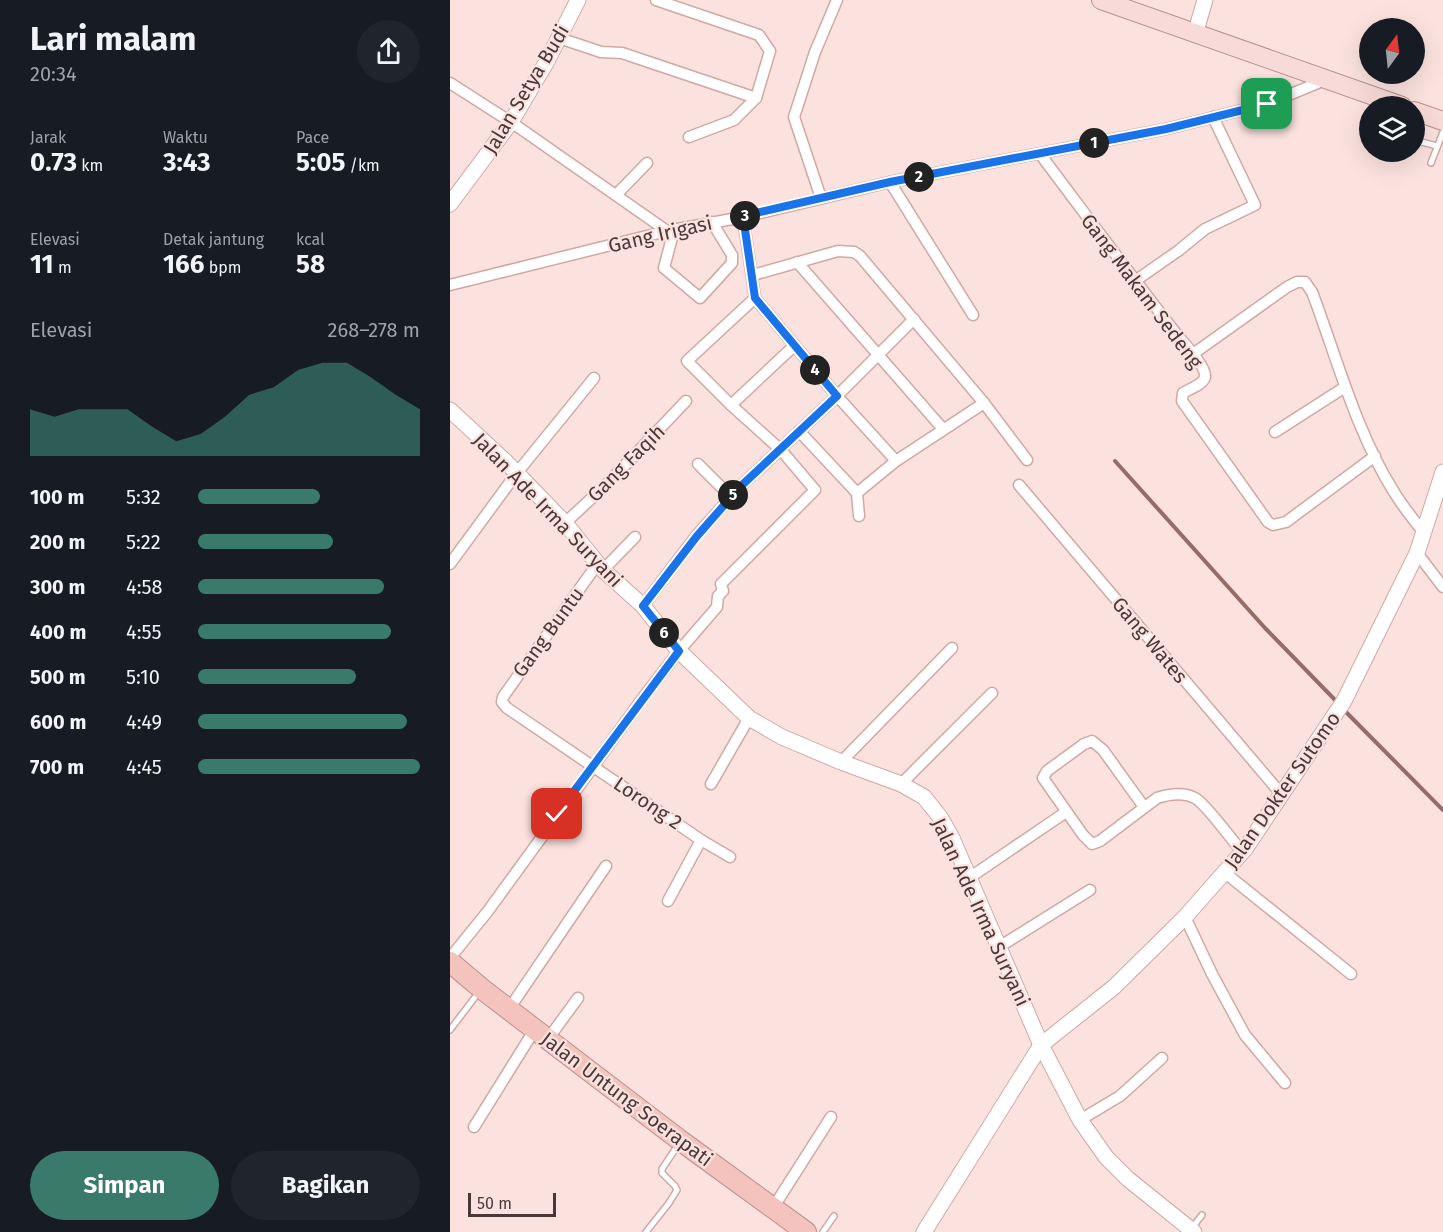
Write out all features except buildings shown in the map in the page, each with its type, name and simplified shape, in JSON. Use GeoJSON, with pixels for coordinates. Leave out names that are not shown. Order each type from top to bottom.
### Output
{"type":"FeatureCollection","features":[{"type":"Feature","properties":{"kind":"highway","name":"Jalan Untung Soerapati"},"geometry":{"type":"LineString","coordinates":[[450,960],[482,989],[681,1141],[806,1232]]}},
{"type":"Feature","properties":{"kind":"main road"},"geometry":{"type":"LineString","coordinates":[[1101,0],[1372,96]]}},
{"type":"Feature","properties":{"kind":"main road"},"geometry":{"type":"LineString","coordinates":[[1425,115],[1443,121]]}},
{"type":"Feature","properties":{"kind":"street","name":"Jalan Setya Budi"},"geometry":{"type":"LineString","coordinates":[[450,204],[511,122],[546,63],[578,0]]}},
{"type":"Feature","properties":{"kind":"street"},"geometry":{"type":"LineString","coordinates":[[656,0],[759,35],[770,51],[756,98],[734,120],[689,137]]}},
{"type":"Feature","properties":{"kind":"street"},"geometry":{"type":"LineString","coordinates":[[821,198],[794,117],[815,52],[837,0]]}},
{"type":"Feature","properties":{"kind":"street"},"geometry":{"type":"LineString","coordinates":[[1195,34],[1205,0]]}},
{"type":"Feature","properties":{"kind":"street"},"geometry":{"type":"LineString","coordinates":[[559,38],[600,52],[622,53],[756,98]]}},
{"type":"Feature","properties":{"kind":"street","name":"Gang Irigasi"},"geometry":{"type":"LineString","coordinates":[[450,285],[671,230],[890,182],[1166,129],[1267,104],[1325,80]]}},
{"type":"Feature","properties":{"kind":"street"},"geometry":{"type":"LineString","coordinates":[[450,83],[671,230],[664,268],[700,298],[732,263],[732,255],[712,222]]}},
{"type":"Feature","properties":{"kind":"street"},"geometry":{"type":"LineString","coordinates":[[1135,281],[1205,229],[1255,205],[1214,117]]}},
{"type":"Feature","properties":{"kind":"street","name":"Gang Makam Sedeng"},"geometry":{"type":"LineString","coordinates":[[1040,154],[1193,354],[1204,372],[1204,379],[1183,393],[1182,401],[1268,522],[1273,525],[1286,522],[1375,456]]}},
{"type":"Feature","properties":{"kind":"street"},"geometry":{"type":"LineString","coordinates":[[616,195],[647,163]]}},
{"type":"Feature","properties":{"kind":"street"},"geometry":{"type":"LineString","coordinates":[[890,182],[973,315]]}},
{"type":"Feature","properties":{"kind":"street"},"geometry":{"type":"LineString","coordinates":[[743,216],[755,298],[837,396],[896,461]]}},
{"type":"Feature","properties":{"kind":"street"},"geometry":{"type":"LineString","coordinates":[[753,274],[838,251],[854,252],[860,256],[984,403],[1028,460]]}},
{"type":"Feature","properties":{"kind":"street"},"geometry":{"type":"LineString","coordinates":[[796,262],[943,429]]}},
{"type":"Feature","properties":{"kind":"street"},"geometry":{"type":"LineString","coordinates":[[1193,354],[1287,287],[1301,281],[1305,282],[1312,292],[1345,387],[1375,456],[1393,491],[1424,533]]}},
{"type":"Feature","properties":{"kind":"street"},"geometry":{"type":"LineString","coordinates":[[450,960],[679,651],[717,607],[718,596],[723,591],[721,584],[815,490],[781,450],[687,361],[755,298]]}},
{"type":"Feature","properties":{"kind":"street"},"geometry":{"type":"LineString","coordinates":[[643,606],[697,536],[731,497],[914,319]]}},
{"type":"Feature","properties":{"kind":"street"},"geometry":{"type":"LineString","coordinates":[[731,405],[794,346]]}},
{"type":"Feature","properties":{"kind":"street"},"geometry":{"type":"LineString","coordinates":[[450,564],[516,474],[594,378]]}},
{"type":"Feature","properties":{"kind":"street"},"geometry":{"type":"LineString","coordinates":[[1275,432],[1345,387]]}},
{"type":"Feature","properties":{"kind":"street","name":"Gang Faqih"},"geometry":{"type":"LineString","coordinates":[[565,523],[608,483],[686,401]]}},
{"type":"Feature","properties":{"kind":"street"},"geometry":{"type":"LineString","coordinates":[[857,494],[896,461],[984,403]]}},
{"type":"Feature","properties":{"kind":"street","name":"Jalan Ade Irma Suryani"},"geometry":{"type":"LineString","coordinates":[[450,410],[565,523],[600,566],[643,606],[679,651],[749,718],[782,737],[841,762],[901,783],[924,797],[940,817],[969,878],[1041,1045],[1080,1120],[1106,1157],[1128,1179],[1192,1231]]}},
{"type":"Feature","properties":{"kind":"street"},"geometry":{"type":"LineString","coordinates":[[799,431],[857,494],[859,516]]}},
{"type":"Feature","properties":{"kind":"street"},"geometry":{"type":"LineString","coordinates":[[698,464],[731,497]]}},
{"type":"Feature","properties":{"kind":"street","name":"Jalan Dokter Sutomo"},"geometry":{"type":"LineString","coordinates":[[924,1232],[1041,1045],[1114,987],[1185,917],[1242,852],[1282,795],[1344,701],[1418,553],[1443,472]]}},
{"type":"Feature","properties":{"kind":"street","name":"Gang Wates"},"geometry":{"type":"LineString","coordinates":[[1019,485],[1282,795]]}},
{"type":"Feature","properties":{"kind":"street","name":"Gang Buntu"},"geometry":{"type":"LineString","coordinates":[[502,702],[502,697],[518,674],[600,566],[635,537]]}},
{"type":"Feature","properties":{"kind":"street"},"geometry":{"type":"LineString","coordinates":[[1418,553],[1443,587]]}},
{"type":"Feature","properties":{"kind":"street"},"geometry":{"type":"LineString","coordinates":[[841,762],[952,648]]}},
{"type":"Feature","properties":{"kind":"street"},"geometry":{"type":"LineString","coordinates":[[901,783],[992,693]]}},
{"type":"Feature","properties":{"kind":"street","name":"Lorong 2"},"geometry":{"type":"LineString","coordinates":[[502,702],[507,708],[701,840],[730,857]]}},
{"type":"Feature","properties":{"kind":"street"},"geometry":{"type":"LineString","coordinates":[[711,784],[749,718]]}},
{"type":"Feature","properties":{"kind":"street"},"geometry":{"type":"LineString","coordinates":[[1144,807],[1103,750],[1092,741],[1084,744],[1043,779],[1088,841],[1095,844],[1157,798],[1166,795],[1185,795],[1197,798],[1242,852]]}},
{"type":"Feature","properties":{"kind":"street"},"geometry":{"type":"LineString","coordinates":[[969,878],[1066,812]]}},
{"type":"Feature","properties":{"kind":"street","name":"Lorong 2"},"geometry":{"type":"LineString","coordinates":[[668,901],[701,840]]}},
{"type":"Feature","properties":{"kind":"street"},"geometry":{"type":"LineString","coordinates":[[509,1009],[606,866]]}},
{"type":"Feature","properties":{"kind":"street"},"geometry":{"type":"LineString","coordinates":[[1224,872],[1352,974]]}},
{"type":"Feature","properties":{"kind":"street"},"geometry":{"type":"LineString","coordinates":[[999,947],[1090,890]]}},
{"type":"Feature","properties":{"kind":"street"},"geometry":{"type":"LineString","coordinates":[[1185,917],[1245,1035],[1285,1083]]}},
{"type":"Feature","properties":{"kind":"street"},"geometry":{"type":"LineString","coordinates":[[474,1127],[542,1034],[578,998]]}},
{"type":"Feature","properties":{"kind":"street"},"geometry":{"type":"LineString","coordinates":[[1080,1120],[1120,1096],[1162,1058]]}},
{"type":"Feature","properties":{"kind":"street"},"geometry":{"type":"LineString","coordinates":[[773,1208],[831,1117]]}},
{"type":"Feature","properties":{"kind":"lane"},"geometry":{"type":"LineString","coordinates":[[1431,163],[1443,132]]}},
{"type":"Feature","properties":{"kind":"lane"},"geometry":{"type":"LineString","coordinates":[[1425,143],[1437,146]]}},
{"type":"Feature","properties":{"kind":"lane"},"geometry":{"type":"LineString","coordinates":[[450,1030],[482,989]]}},
{"type":"Feature","properties":{"kind":"lane"},"geometry":{"type":"LineString","coordinates":[[646,1232],[677,1190],[662,1173],[662,1169],[681,1141]]}},
{"type":"Feature","properties":{"kind":"lane"},"geometry":{"type":"LineString","coordinates":[[1192,1231],[1202,1215]]}},
{"type":"Feature","properties":{"kind":"lane"},"geometry":{"type":"LineString","coordinates":[[823,1232],[834,1216]]}},
{"type":"Feature","properties":{"kind":"waterway"},"geometry":{"type":"LineString","coordinates":[[1115,461],[1265,628],[1338,703]]}},
{"type":"Feature","properties":{"kind":"waterway"},"geometry":{"type":"LineString","coordinates":[[1343,709],[1443,810]]}},
{"type":"Feature","properties":{"kind":"route"},"geometry":{"type":"LineString","coordinates":[[557,814],[679,651],[643,606],[697,536],[741,486],[837,396],[755,298],[743,216],[890,182],[1166,129],[1267,104]]}}]}
